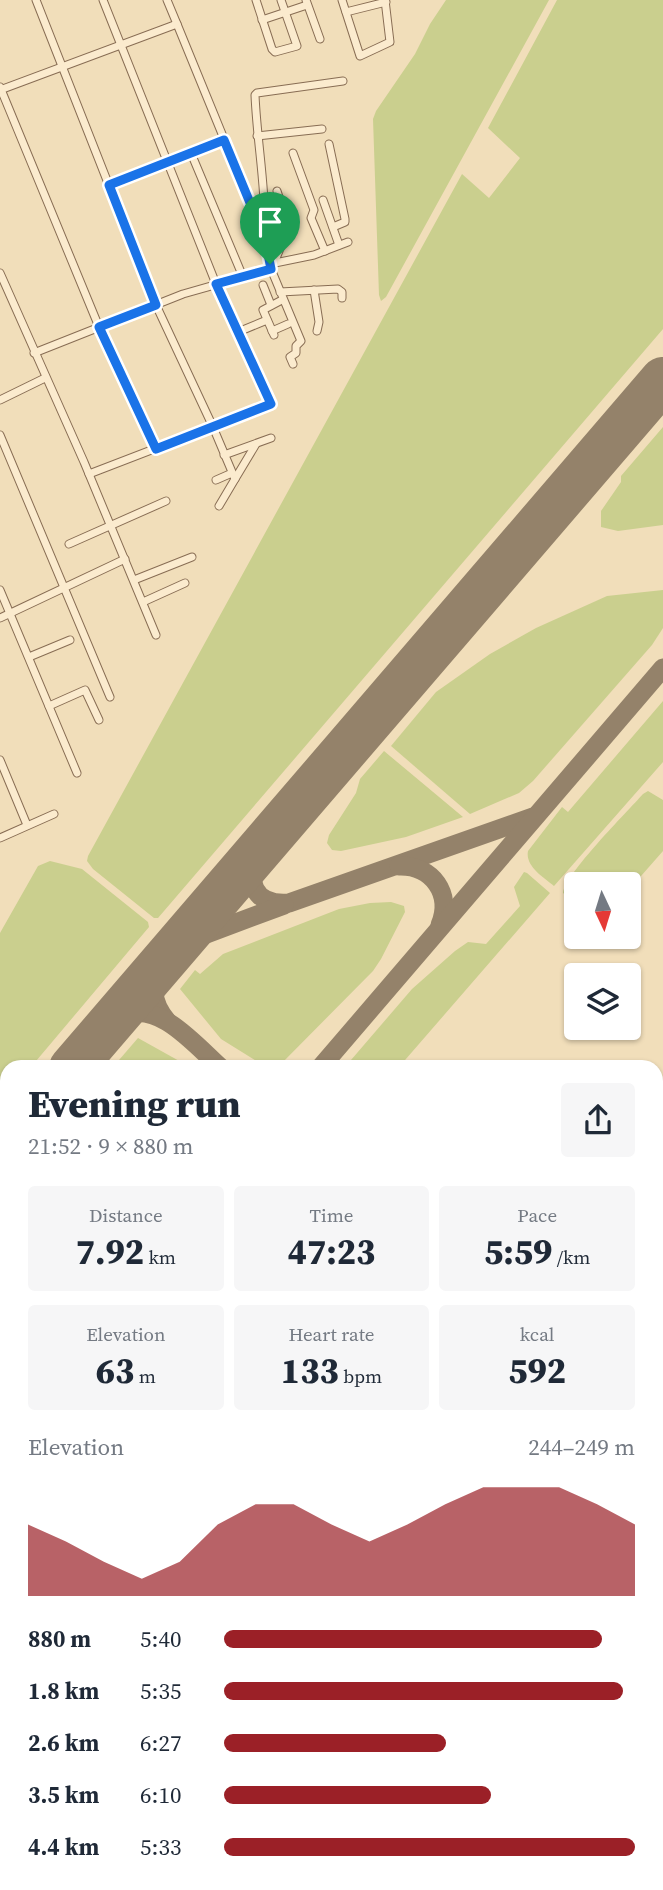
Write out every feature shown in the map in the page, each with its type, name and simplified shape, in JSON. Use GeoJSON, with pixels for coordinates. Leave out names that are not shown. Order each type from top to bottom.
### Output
{"type":"FeatureCollection","features":[{"type":"Feature","properties":{"kind":"street"},"geometry":{"type":"LineString","coordinates":[[36,0],[156,305],[233,476]]}},
{"type":"Feature","properties":{"kind":"street"},"geometry":{"type":"LineString","coordinates":[[89,474],[271,404],[216,284],[103,0]]}},
{"type":"Feature","properties":{"kind":"street"},"geometry":{"type":"LineString","coordinates":[[167,0],[265,239],[280,292],[301,341],[296,345],[296,353],[290,357],[293,364]]}},
{"type":"Feature","properties":{"kind":"street"},"geometry":{"type":"LineString","coordinates":[[256,0],[275,52],[297,46],[281,0]]}},
{"type":"Feature","properties":{"kind":"street"},"geometry":{"type":"LineString","coordinates":[[342,0],[360,56],[390,42],[386,1],[346,12]]}},
{"type":"Feature","properties":{"kind":"street"},"geometry":{"type":"LineString","coordinates":[[262,20],[307,2],[320,39]]}},
{"type":"Feature","properties":{"kind":"street"},"geometry":{"type":"LineString","coordinates":[[156,449],[99,327],[0,89],[177,24]]}},
{"type":"Feature","properties":{"kind":"street"},"geometry":{"type":"LineString","coordinates":[[265,239],[266,206],[255,95],[343,81]]}},
{"type":"Feature","properties":{"kind":"street"},"geometry":{"type":"LineString","coordinates":[[257,136],[322,129]]}},
{"type":"Feature","properties":{"kind":"street"},"geometry":{"type":"LineString","coordinates":[[109,185],[224,140]]}},
{"type":"Feature","properties":{"kind":"street"},"geometry":{"type":"LineString","coordinates":[[329,144],[345,219],[345,222],[333,227]]}},
{"type":"Feature","properties":{"kind":"street"},"geometry":{"type":"LineString","coordinates":[[191,153],[243,277]]}},
{"type":"Feature","properties":{"kind":"street"},"geometry":{"type":"LineString","coordinates":[[293,153],[314,210],[311,218],[325,251]]}},
{"type":"Feature","properties":{"kind":"street"},"geometry":{"type":"LineString","coordinates":[[271,265],[289,227],[277,191]]}},
{"type":"Feature","properties":{"kind":"street"},"geometry":{"type":"LineString","coordinates":[[323,200],[339,245]]}},
{"type":"Feature","properties":{"kind":"street"},"geometry":{"type":"LineString","coordinates":[[34,353],[183,293],[243,277],[271,265],[293,261],[348,242]]}},
{"type":"Feature","properties":{"kind":"street"},"geometry":{"type":"LineString","coordinates":[[0,273],[89,474],[156,635]]}},
{"type":"Feature","properties":{"kind":"street"},"geometry":{"type":"LineString","coordinates":[[262,285],[271,305]]}},
{"type":"Feature","properties":{"kind":"street"},"geometry":{"type":"LineString","coordinates":[[280,292],[338,289],[342,292],[342,298]]}},
{"type":"Feature","properties":{"kind":"street"},"geometry":{"type":"LineString","coordinates":[[314,290],[319,322],[317,331]]}},
{"type":"Feature","properties":{"kind":"street"},"geometry":{"type":"LineString","coordinates":[[280,301],[263,310],[273,333],[288,324]]}},
{"type":"Feature","properties":{"kind":"street"},"geometry":{"type":"LineString","coordinates":[[238,332],[267,320]]}},
{"type":"Feature","properties":{"kind":"street"},"geometry":{"type":"LineString","coordinates":[[0,400],[45,378]]}},
{"type":"Feature","properties":{"kind":"street"},"geometry":{"type":"LineString","coordinates":[[0,435],[110,697]]}},
{"type":"Feature","properties":{"kind":"street"},"geometry":{"type":"LineString","coordinates":[[225,455],[271,438]]}},
{"type":"Feature","properties":{"kind":"street"},"geometry":{"type":"LineString","coordinates":[[219,506],[233,476],[256,443]]}},
{"type":"Feature","properties":{"kind":"street"},"geometry":{"type":"LineString","coordinates":[[216,480],[233,476]]}},
{"type":"Feature","properties":{"kind":"street"},"geometry":{"type":"LineString","coordinates":[[69,544],[166,501]]}},
{"type":"Feature","properties":{"kind":"street"},"geometry":{"type":"LineString","coordinates":[[134,580],[192,557]]}},
{"type":"Feature","properties":{"kind":"street"},"geometry":{"type":"LineString","coordinates":[[0,618],[125,559]]}},
{"type":"Feature","properties":{"kind":"street"},"geometry":{"type":"LineString","coordinates":[[143,601],[185,583]]}},
{"type":"Feature","properties":{"kind":"street"},"geometry":{"type":"LineString","coordinates":[[0,590],[77,773]]}},
{"type":"Feature","properties":{"kind":"street"},"geometry":{"type":"LineString","coordinates":[[29,657],[70,640]]}},
{"type":"Feature","properties":{"kind":"street"},"geometry":{"type":"LineString","coordinates":[[49,706],[85,690],[99,720]]}},
{"type":"Feature","properties":{"kind":"street"},"geometry":{"type":"LineString","coordinates":[[0,760],[27,825]]}},
{"type":"Feature","properties":{"kind":"street"},"geometry":{"type":"LineString","coordinates":[[0,838],[54,814]]}},
{"type":"Feature","properties":{"kind":"green space"},"geometry":{"type":"Polygon","coordinates":[[[446,0],[549,0],[386,297],[381,301],[373,119],[446,0]]]}},
{"type":"Feature","properties":{"kind":"green space"},"geometry":{"type":"Polygon","coordinates":[[[557,0],[663,0],[663,329],[158,918],[154,918],[93,869],[87,861],[88,856],[462,174],[489,198],[520,158],[488,128],[557,0]]]}},
{"type":"Feature","properties":{"kind":"green space"},"geometry":{"type":"Polygon","coordinates":[[[663,427],[663,525],[618,531],[601,527],[601,511],[621,482],[621,476],[663,427]]]}},
{"type":"Feature","properties":{"kind":"green space"},"geometry":{"type":"Polygon","coordinates":[[[663,590],[663,628],[652,645],[533,781],[519,793],[470,814],[391,746],[436,692],[490,654],[536,628],[607,596],[663,590]]]}},
{"type":"Feature","properties":{"kind":"green space"},"geometry":{"type":"Polygon","coordinates":[[[663,701],[663,762],[554,886],[529,862],[528,851],[562,807],[568,812],[663,701]]]}},
{"type":"Feature","properties":{"kind":"green space"},"geometry":{"type":"Polygon","coordinates":[[[384,751],[463,817],[406,837],[341,851],[332,850],[327,843],[329,835],[356,793],[360,779],[384,751]]]}},
{"type":"Feature","properties":{"kind":"green space"},"geometry":{"type":"Polygon","coordinates":[[[648,791],[663,800],[663,851],[641,876],[641,872],[574,872],[598,843],[648,791]]]}},
{"type":"Feature","properties":{"kind":"green space"},"geometry":{"type":"Polygon","coordinates":[[[50,861],[82,869],[148,922],[149,927],[37,1060],[0,1060],[0,933],[38,866],[50,861]]]}},
{"type":"Feature","properties":{"kind":"green space"},"geometry":{"type":"Polygon","coordinates":[[[524,872],[550,893],[405,1060],[351,1060],[412,989],[455,951],[468,942],[486,944],[520,906],[514,887],[524,872]]]}},
{"type":"Feature","properties":{"kind":"green space"},"geometry":{"type":"Polygon","coordinates":[[[391,902],[404,906],[405,912],[381,959],[373,971],[285,1060],[255,1060],[221,1039],[180,989],[195,970],[200,974],[223,954],[339,909],[391,902]]]}},
{"type":"Feature","properties":{"kind":"green space"},"geometry":{"type":"Polygon","coordinates":[[[138,1038],[177,1060],[119,1060],[138,1038]]]}},
{"type":"Feature","properties":{"kind":"taxiway"},"geometry":{"type":"LineString","coordinates":[[327,1060],[663,668]]}},
{"type":"Feature","properties":{"kind":"taxiway"},"geometry":{"type":"LineString","coordinates":[[257,850],[252,871],[255,889],[267,900],[289,903],[533,817]]}},
{"type":"Feature","properties":{"kind":"taxiway"},"geometry":{"type":"LineString","coordinates":[[399,866],[421,870],[437,884],[444,903],[440,925]]}},
{"type":"Feature","properties":{"kind":"taxiway"},"geometry":{"type":"LineString","coordinates":[[177,945],[284,905]]}},
{"type":"Feature","properties":{"kind":"taxiway"},"geometry":{"type":"LineString","coordinates":[[167,956],[158,973],[154,989],[157,1004],[167,1021]]}},
{"type":"Feature","properties":{"kind":"taxiway"},"geometry":{"type":"LineString","coordinates":[[97,1038],[123,1016],[136,1012],[150,1014],[176,1027],[212,1060]]}},
{"type":"Feature","properties":{"kind":"runway"},"geometry":{"type":"LineString","coordinates":[[79,1060],[663,380]]}},
{"type":"Feature","properties":{"kind":"route"},"geometry":{"type":"LineString","coordinates":[[224,140],[265,239],[270,264],[271,269],[216,284],[271,404],[156,449],[99,327],[156,305],[109,185],[224,140]]}}]}
